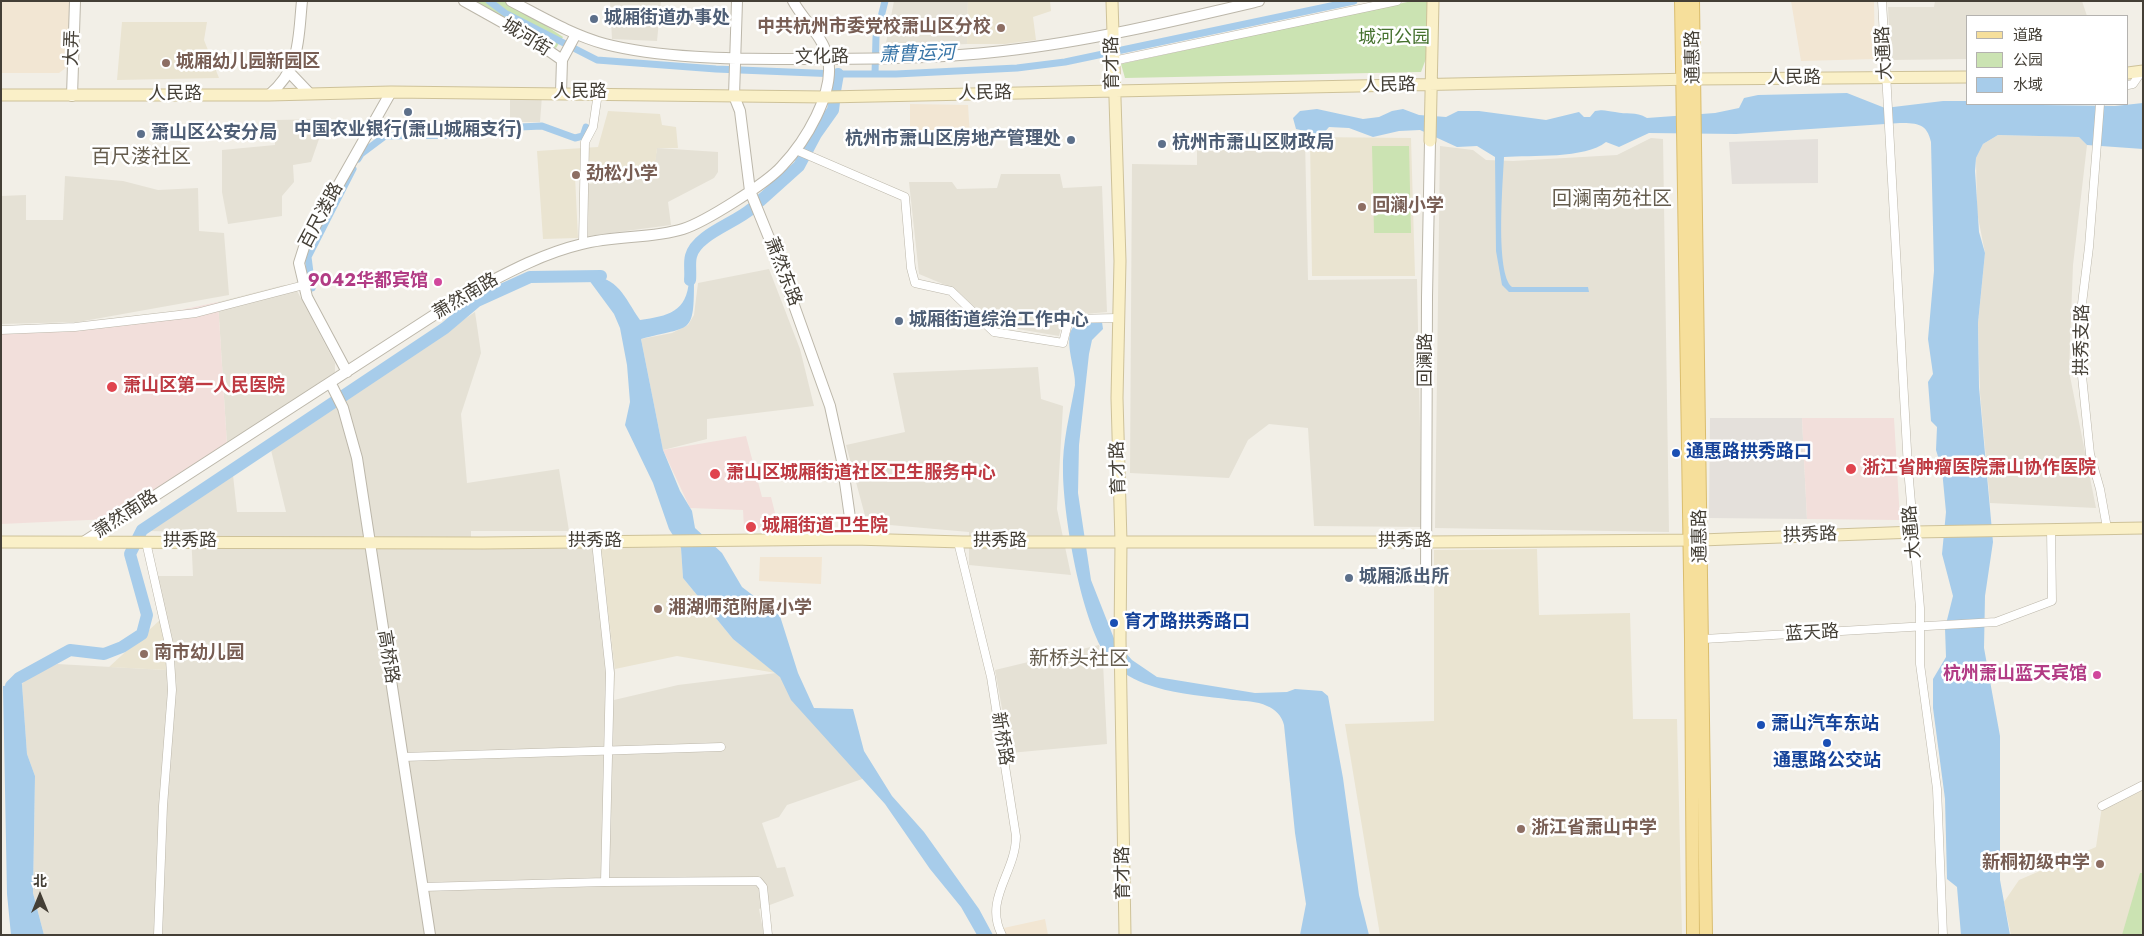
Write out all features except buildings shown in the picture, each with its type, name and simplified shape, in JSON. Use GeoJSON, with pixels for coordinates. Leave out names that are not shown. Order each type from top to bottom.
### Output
{"type":"FeatureCollection","features":[{"type":"Feature","properties":{"kind":"main road","name":"育才路"},"geometry":{"type":"LineString","coordinates":[[1112,1],[1113,91],[1120,261],[1117,398],[1117,542],[1125,935]]}},
{"type":"Feature","properties":{"kind":"main road"},"geometry":{"type":"LineString","coordinates":[[1430,141],[1433,85],[1433,1]]}},
{"type":"Feature","properties":{"kind":"main road"},"geometry":{"type":"LineString","coordinates":[[1681,1],[1688,80]]}},
{"type":"Feature","properties":{"kind":"main road","name":"通惠路"},"geometry":{"type":"LineString","coordinates":[[1693,1],[1688,80],[1695,540],[1704,639],[1706,935]]}},
{"type":"Feature","properties":{"kind":"main road"},"geometry":{"type":"LineString","coordinates":[[2129,73],[2142,71]]}},
{"type":"Feature","properties":{"kind":"main road","name":"人民路"},"geometry":{"type":"LineString","coordinates":[[1,95],[269,95],[391,92],[826,97],[1688,80],[1966,77]]}},
{"type":"Feature","properties":{"kind":"main road"},"geometry":{"type":"LineString","coordinates":[[2051,529],[2143,528]]}},
{"type":"Feature","properties":{"kind":"main road","name":"拱秀路"},"geometry":{"type":"LineString","coordinates":[[85,541],[655,542],[853,539],[958,542],[1427,542],[1695,540],[2051,529]]}},
{"type":"Feature","properties":{"kind":"main road"},"geometry":{"type":"LineString","coordinates":[[1694,935],[1695,540]]}},
{"type":"Feature","properties":{"kind":"main road","name":"萧然南路"},"geometry":{"type":"LineString","coordinates":[[1,542],[85,541]]}},
{"type":"Feature","properties":{"kind":"street","name":"大弄"},"geometry":{"type":"LineString","coordinates":[[72,96],[74,1]]}},
{"type":"Feature","properties":{"kind":"street"},"geometry":{"type":"LineString","coordinates":[[269,95],[295,62],[302,1]]}},
{"type":"Feature","properties":{"kind":"street","name":"城河街"},"geometry":{"type":"LineString","coordinates":[[464,1],[532,39],[562,60]]}},
{"type":"Feature","properties":{"kind":"street","name":"文化路"},"geometry":{"type":"LineString","coordinates":[[511,1],[576,34],[605,44],[736,61],[828,61],[1002,51],[1112,35],[1259,1]]}},
{"type":"Feature","properties":{"kind":"street","name":"萧然东路"},"geometry":{"type":"LineString","coordinates":[[738,1],[734,96],[740,111],[750,191],[793,300],[830,406],[842,461],[853,539]]}},
{"type":"Feature","properties":{"kind":"street","name":"萧然南路"},"geometry":{"type":"LineString","coordinates":[[85,541],[331,384],[465,295],[528,261],[583,243],[683,229],[750,191],[781,168],[796,150],[826,97],[829,80],[828,61],[822,41],[792,1]]}},
{"type":"Feature","properties":{"kind":"street"},"geometry":{"type":"LineString","coordinates":[[1113,61],[1397,1]]}},
{"type":"Feature","properties":{"kind":"street","name":"大通路"},"geometry":{"type":"LineString","coordinates":[[1882,1],[1908,468],[1912,523],[1915,532],[1920,664],[1937,789],[1943,935]]}},
{"type":"Feature","properties":{"kind":"street"},"geometry":{"type":"LineString","coordinates":[[561,93],[562,60],[576,34]]}},
{"type":"Feature","properties":{"kind":"street"},"geometry":{"type":"LineString","coordinates":[[2129,86],[2133,84],[2142,71]]}},
{"type":"Feature","properties":{"kind":"street"},"geometry":{"type":"LineString","coordinates":[[289,72],[310,94]]}},
{"type":"Feature","properties":{"kind":"street","name":"百尺溇路"},"geometry":{"type":"LineString","coordinates":[[347,372],[311,306],[299,263],[305,244],[391,92]]}},
{"type":"Feature","properties":{"kind":"street"},"geometry":{"type":"LineString","coordinates":[[583,243],[585,142],[593,126],[598,93]]}},
{"type":"Feature","properties":{"kind":"street","name":"拱秀支路"},"geometry":{"type":"LineString","coordinates":[[2100,105],[2089,247],[2079,328],[2090,454],[2100,489],[2107,528]]}},
{"type":"Feature","properties":{"kind":"street","name":"回澜路"},"geometry":{"type":"LineString","coordinates":[[1426,580],[1427,297],[1430,141]]}},
{"type":"Feature","properties":{"kind":"street"},"geometry":{"type":"LineString","coordinates":[[796,150],[905,197],[911,268],[915,283],[951,291],[994,332],[1063,342],[1069,320],[1118,318]]}},
{"type":"Feature","properties":{"kind":"street"},"geometry":{"type":"LineString","coordinates":[[1,330],[75,327],[196,313],[304,284]]}},
{"type":"Feature","properties":{"kind":"street","name":"高桥路"},"geometry":{"type":"LineString","coordinates":[[331,384],[343,408],[357,458],[430,935]]}},
{"type":"Feature","properties":{"kind":"street","name":"蓝天路"},"geometry":{"type":"LineString","coordinates":[[1704,639],[1920,628],[1996,622],[2052,601],[2051,529]]}},
{"type":"Feature","properties":{"kind":"street"},"geometry":{"type":"LineString","coordinates":[[146,542],[169,644],[172,690],[163,806],[158,935]]}},
{"type":"Feature","properties":{"kind":"street"},"geometry":{"type":"LineString","coordinates":[[596,542],[610,673],[605,882]]}},
{"type":"Feature","properties":{"kind":"street","name":"新桥路"},"geometry":{"type":"LineString","coordinates":[[958,542],[991,677],[1016,836],[1014,858],[995,905],[999,929],[1002,935]]}},
{"type":"Feature","properties":{"kind":"street"},"geometry":{"type":"LineString","coordinates":[[403,757],[721,747]]}},
{"type":"Feature","properties":{"kind":"street"},"geometry":{"type":"LineString","coordinates":[[2102,806],[2143,785]]}},
{"type":"Feature","properties":{"kind":"street"},"geometry":{"type":"LineString","coordinates":[[423,887],[605,882],[758,881],[763,887],[768,935]]}},
{"type":"Feature","properties":{"kind":"shaded area"},"geometry":{"type":"Polygon","coordinates":[[[1,1],[70,1],[67,67],[59,73],[1,73],[1,1]]]}},
{"type":"Feature","properties":{"kind":"shaded area"},"geometry":{"type":"Polygon","coordinates":[[[610,1],[661,1],[657,41],[612,39],[610,1]]]}},
{"type":"Feature","properties":{"kind":"shaded area"},"geometry":{"type":"Polygon","coordinates":[[[894,1],[968,1],[967,44],[885,48],[894,1]]]}},
{"type":"Feature","properties":{"kind":"shaded area","name":"中共杭州市委党校萧山区分校"},"geometry":{"type":"Polygon","coordinates":[[[968,1],[1050,1],[1051,11],[1033,17],[1036,40],[1005,44],[967,44],[968,1]]]}},
{"type":"Feature","properties":{"kind":"shaded area"},"geometry":{"type":"Polygon","coordinates":[[[1791,1],[1874,1],[1875,59],[1801,61],[1791,1]]]}},
{"type":"Feature","properties":{"kind":"shaded area"},"geometry":{"type":"Polygon","coordinates":[[[1935,1],[2082,1],[2087,15],[1966,15],[1966,59],[1891,60],[1888,7],[1934,7],[1935,1]]]}},
{"type":"Feature","properties":{"kind":"shaded area","name":"城厢幼儿园新园区"},"geometry":{"type":"Polygon","coordinates":[[[122,22],[207,22],[204,40],[219,78],[117,80],[122,22]]]}},
{"type":"Feature","properties":{"kind":"shaded area"},"geometry":{"type":"Polygon","coordinates":[[[510,95],[542,96],[540,122],[510,122],[510,95]]]}},
{"type":"Feature","properties":{"kind":"shaded area"},"geometry":{"type":"Polygon","coordinates":[[[910,104],[968,105],[970,137],[910,138],[910,104]]]}},
{"type":"Feature","properties":{"kind":"shaded area","name":"劲松小学"},"geometry":{"type":"Polygon","coordinates":[[[608,111],[660,114],[662,125],[676,127],[678,148],[657,148],[654,174],[575,176],[578,238],[543,239],[537,151],[598,147],[608,111]]]}},
{"type":"Feature","properties":{"kind":"shaded area"},"geometry":{"type":"Polygon","coordinates":[[[326,119],[311,162],[293,165],[294,182],[282,196],[282,216],[228,224],[222,192],[222,150],[275,145],[275,120],[326,119]]]}},
{"type":"Feature","properties":{"kind":"shaded area"},"geometry":{"type":"Polygon","coordinates":[[[1998,135],[2079,137],[2087,145],[2073,265],[2069,371],[2096,508],[1990,503],[1980,393],[1978,323],[1985,253],[1977,212],[1976,158],[1983,144],[1998,135]]]}},
{"type":"Feature","properties":{"kind":"shaded area"},"geometry":{"type":"Polygon","coordinates":[[[1197,137],[1305,139],[1308,280],[1417,279],[1422,527],[1314,526],[1308,428],[1269,424],[1248,440],[1229,478],[1130,473],[1132,164],[1197,165],[1197,137]]]}},
{"type":"Feature","properties":{"kind":"shaded area","name":"回澜小学"},"geometry":{"type":"Polygon","coordinates":[[[1310,137],[1411,138],[1415,276],[1312,276],[1310,137]]]}},
{"type":"Feature","properties":{"kind":"shaded area"},"geometry":{"type":"Polygon","coordinates":[[[1651,138],[1663,139],[1669,532],[1435,528],[1440,146],[1473,150],[1486,160],[1513,161],[1617,155],[1651,138]]]}},
{"type":"Feature","properties":{"kind":"shaded area"},"geometry":{"type":"Polygon","coordinates":[[[1818,139],[1818,183],[1732,184],[1729,142],[1818,139]]]}},
{"type":"Feature","properties":{"kind":"shaded area"},"geometry":{"type":"Polygon","coordinates":[[[657,148],[718,152],[718,172],[714,178],[668,202],[671,225],[588,236],[588,184],[653,174],[657,148]]]}},
{"type":"Feature","properties":{"kind":"shaded area"},"geometry":{"type":"Polygon","coordinates":[[[1001,174],[1060,174],[1063,188],[1102,186],[1107,312],[1064,316],[1059,336],[994,325],[955,289],[919,274],[909,182],[952,182],[957,189],[997,188],[1001,174]]]}},
{"type":"Feature","properties":{"kind":"shaded area"},"geometry":{"type":"Polygon","coordinates":[[[65,176],[123,181],[158,190],[198,188],[199,231],[224,233],[229,295],[78,322],[1,324],[1,196],[26,195],[26,220],[63,220],[65,176]]]}},
{"type":"Feature","properties":{"kind":"shaded area"},"geometry":{"type":"Polygon","coordinates":[[[769,269],[800,349],[814,406],[707,419],[707,439],[663,450],[641,339],[672,333],[688,325],[694,315],[698,283],[769,269]]]}},
{"type":"Feature","properties":{"kind":"shaded area"},"geometry":{"type":"Polygon","coordinates":[[[284,285],[295,287],[335,363],[335,372],[227,445],[218,302],[284,285]]]}},
{"type":"Feature","properties":{"kind":"shaded area","name":"萧山区第一人民医院"},"geometry":{"type":"Polygon","coordinates":[[[218,302],[227,445],[110,519],[1,524],[1,328],[121,323],[218,302]]]}},
{"type":"Feature","properties":{"kind":"shaded area"},"geometry":{"type":"Polygon","coordinates":[[[475,312],[481,353],[461,414],[467,483],[559,469],[569,531],[471,531],[471,549],[600,547],[615,669],[614,700],[678,685],[784,672],[868,777],[787,805],[779,817],[762,823],[777,868],[785,867],[794,896],[759,909],[764,935],[44,935],[33,893],[35,776],[27,754],[22,684],[29,676],[57,664],[166,670],[166,641],[151,576],[193,576],[191,532],[150,531],[233,475],[237,512],[286,512],[271,450],[475,312]]]}},
{"type":"Feature","properties":{"kind":"shaded area"},"geometry":{"type":"Polygon","coordinates":[[[1038,367],[1041,399],[1063,406],[1057,509],[1071,575],[969,565],[969,532],[867,523],[846,445],[905,432],[893,373],[1038,367]]]}},
{"type":"Feature","properties":{"kind":"shaded area"},"geometry":{"type":"Polygon","coordinates":[[[1710,418],[1802,418],[1807,519],[1709,518],[1710,418]]]}},
{"type":"Feature","properties":{"kind":"shaded area","name":"浙江省肿瘤医院萧山协作医院"},"geometry":{"type":"Polygon","coordinates":[[[1802,418],[1894,418],[1900,520],[1807,519],[1802,418]]]}},
{"type":"Feature","properties":{"kind":"shaded area","name":"萧山区城厢街道社区卫生服务中心"},"geometry":{"type":"Polygon","coordinates":[[[746,436],[762,497],[771,497],[779,529],[744,528],[743,510],[690,508],[663,450],[746,436]]]}},
{"type":"Feature","properties":{"kind":"shaded area","name":"湘湖师范附属小学"},"geometry":{"type":"Polygon","coordinates":[[[600,547],[681,548],[683,578],[733,639],[776,673],[677,656],[615,669],[600,547]]]}},
{"type":"Feature","properties":{"kind":"shaded area","name":"浙江省萧山中学"},"geometry":{"type":"Polygon","coordinates":[[[1537,549],[1539,615],[1630,613],[1633,719],[1677,719],[1682,935],[1380,935],[1345,724],[1434,721],[1434,550],[1537,549]]]}},
{"type":"Feature","properties":{"kind":"shaded area"},"geometry":{"type":"Polygon","coordinates":[[[760,557],[822,557],[821,584],[759,581],[760,557]]]}},
{"type":"Feature","properties":{"kind":"shaded area","name":"南市幼儿园"},"geometry":{"type":"Polygon","coordinates":[[[161,619],[166,641],[166,670],[109,667],[161,619]]]}},
{"type":"Feature","properties":{"kind":"shaded area"},"geometry":{"type":"Polygon","coordinates":[[[1099,645],[1103,663],[1107,744],[1010,753],[995,670],[1099,645]]]}},
{"type":"Feature","properties":{"kind":"shaded area","name":"新桐初级中学"},"geometry":{"type":"Polygon","coordinates":[[[2143,785],[2143,935],[2011,935],[2004,902],[2019,880],[2096,847],[2102,806],[2143,785]]]}},
{"type":"Feature","properties":{"kind":"shaded area"},"geometry":{"type":"Polygon","coordinates":[[[1045,919],[1048,935],[1002,935],[999,929],[1045,919]]]}},
{"type":"Feature","properties":{"kind":"green space"},"geometry":{"type":"Polygon","coordinates":[[[472,1],[509,1],[563,37],[556,48],[472,1]]]}},
{"type":"Feature","properties":{"kind":"green space","name":"城河公园"},"geometry":{"type":"Polygon","coordinates":[[[1412,1],[1428,1],[1427,56],[1421,72],[1125,78],[1121,64],[1412,1]]]}},
{"type":"Feature","properties":{"kind":"green space"},"geometry":{"type":"Polygon","coordinates":[[[1372,146],[1409,146],[1411,233],[1374,233],[1372,146]]]}},
{"type":"Feature","properties":{"kind":"green space"},"geometry":{"type":"Polygon","coordinates":[[[2140,873],[2143,873],[2143,935],[2122,935],[2140,873]]]}},
{"type":"Feature","properties":{"kind":"water"},"geometry":{"type":"Polygon","coordinates":[[[1847,93],[1885,108],[1943,101],[1966,101],[1966,105],[2115,106],[2143,103],[2143,149],[2087,145],[2079,137],[1998,135],[1983,144],[1976,158],[1975,171],[1979,232],[1985,253],[1978,323],[1979,387],[1993,542],[1985,596],[1984,648],[2000,736],[2000,880],[2010,935],[1961,935],[1957,887],[1947,879],[1945,799],[1933,708],[1933,679],[1946,657],[1945,628],[1953,596],[1942,554],[1946,512],[1942,470],[1936,450],[1937,427],[1931,421],[1928,382],[1933,374],[1928,339],[1934,271],[1931,142],[1927,131],[1917,124],[1900,123],[1736,134],[1649,133],[1619,147],[1606,142],[1597,147],[1572,154],[1504,157],[1501,226],[1503,265],[1507,279],[1512,287],[1588,287],[1589,292],[1509,292],[1502,285],[1496,251],[1495,157],[1477,146],[1457,147],[1420,130],[1399,131],[1373,137],[1349,128],[1329,127],[1322,135],[1296,129],[1293,118],[1300,111],[1317,109],[1363,119],[1379,117],[1392,111],[1403,109],[1419,115],[1446,117],[1458,111],[1479,111],[1546,120],[1579,112],[1584,117],[1590,117],[1595,111],[1603,110],[1635,114],[1647,118],[1715,113],[1739,108],[1744,98],[1758,95],[1847,93]]]}},
{"type":"Feature","properties":{"kind":"water"},"geometry":{"type":"Polygon","coordinates":[[[586,276],[606,279],[613,283],[640,320],[659,317],[680,306],[687,291],[689,280],[694,278],[693,310],[691,320],[687,325],[680,329],[641,339],[663,450],[680,491],[692,511],[695,528],[722,553],[742,587],[780,616],[798,673],[814,708],[853,709],[864,751],[892,796],[924,832],[979,909],[993,935],[977,935],[961,907],[930,869],[885,804],[791,700],[780,677],[733,639],[683,578],[681,548],[669,529],[653,483],[625,425],[630,402],[627,365],[620,328],[614,314],[586,276]]]}},
{"type":"Feature","properties":{"kind":"water"},"geometry":{"type":"Polygon","coordinates":[[[1102,322],[1103,329],[1092,340],[1089,354],[1079,445],[1078,493],[1091,580],[1115,641],[1132,660],[1157,677],[1255,693],[1287,692],[1295,689],[1322,691],[1328,696],[1343,778],[1359,895],[1369,935],[1300,935],[1306,904],[1295,833],[1284,725],[1278,713],[1270,707],[1259,703],[1174,692],[1139,681],[1115,666],[1104,652],[1093,630],[1084,604],[1071,545],[1064,491],[1063,461],[1075,385],[1069,341],[1070,333],[1080,323],[1102,322]]]}},
{"type":"Feature","properties":{"kind":"water"},"geometry":{"type":"Polygon","coordinates":[[[22,684],[27,754],[35,776],[33,893],[44,935],[11,935],[7,894],[3,686],[22,684]]]}},
{"type":"Feature","properties":{"kind":"waterway","name":"萧曹运河"},"geometry":{"type":"LineString","coordinates":[[489,1],[505,13],[597,60],[716,69],[838,74],[896,74],[1017,68],[1065,62],[1354,1]]}},
{"type":"Feature","properties":{"kind":"waterway"},"geometry":{"type":"LineString","coordinates":[[875,74],[876,37],[885,1]]}},
{"type":"Feature","properties":{"kind":"waterway"},"geometry":{"type":"LineString","coordinates":[[835,91],[838,74]]}},
{"type":"Feature","properties":{"kind":"waterway"},"geometry":{"type":"LineString","coordinates":[[760,201],[799,166],[816,134],[833,110],[834,102]]}},
{"type":"Feature","properties":{"kind":"waterway"},"geometry":{"type":"LineString","coordinates":[[358,159],[361,154],[385,136],[469,135],[497,128],[542,126],[575,138],[583,136],[586,127]]}},
{"type":"Feature","properties":{"kind":"waterway"},"geometry":{"type":"LineString","coordinates":[[312,288],[308,257],[353,169]]}},
{"type":"Feature","properties":{"kind":"waterway"},"geometry":{"type":"LineString","coordinates":[[690,280],[690,259],[694,249],[700,242],[751,209]]}},
{"type":"Feature","properties":{"kind":"waterway"},"geometry":{"type":"LineString","coordinates":[[11,686],[19,678],[70,650],[104,654],[122,647],[142,634],[147,615],[130,554],[142,530],[445,328],[477,301],[530,277],[601,276]]}},
{"type":"Feature","properties":{"kind":"place","name":"城厢街道办事处"},"geometry":{"type":"Point","coordinates":[594,19]}},
{"type":"Feature","properties":{"kind":"place","name":"中共杭州市委党校萧山区分校"},"geometry":{"type":"Point","coordinates":[1001,28]}},
{"type":"Feature","properties":{"kind":"place","name":"城厢幼儿园新园区"},"geometry":{"type":"Point","coordinates":[166,63]}},
{"type":"Feature","properties":{"kind":"place","name":"中国农业银行(萧山城厢支行)"},"geometry":{"type":"Point","coordinates":[408,112]}},
{"type":"Feature","properties":{"kind":"place","name":"萧山区公安分局"},"geometry":{"type":"Point","coordinates":[141,134]}},
{"type":"Feature","properties":{"kind":"place","name":"杭州市萧山区房地产管理处"},"geometry":{"type":"Point","coordinates":[1071,140]}},
{"type":"Feature","properties":{"kind":"place","name":"杭州市萧山区财政局"},"geometry":{"type":"Point","coordinates":[1162,144]}},
{"type":"Feature","properties":{"kind":"place","name":"劲松小学"},"geometry":{"type":"Point","coordinates":[576,175]}},
{"type":"Feature","properties":{"kind":"place","name":"回澜小学"},"geometry":{"type":"Point","coordinates":[1362,207]}},
{"type":"Feature","properties":{"kind":"place","name":"9042华都宾馆"},"geometry":{"type":"Point","coordinates":[438,282]}},
{"type":"Feature","properties":{"kind":"place","name":"城厢街道综治工作中心"},"geometry":{"type":"Point","coordinates":[899,321]}},
{"type":"Feature","properties":{"kind":"place","name":"萧山区第一人民医院"},"geometry":{"type":"Point","coordinates":[112,387]}},
{"type":"Feature","properties":{"kind":"place","name":"通惠路拱秀路口"},"geometry":{"type":"Point","coordinates":[1676,453]}},
{"type":"Feature","properties":{"kind":"place","name":"浙江省肿瘤医院萧山协作医院"},"geometry":{"type":"Point","coordinates":[1851,469]}},
{"type":"Feature","properties":{"kind":"place","name":"萧山区城厢街道社区卫生服务中心"},"geometry":{"type":"Point","coordinates":[715,474]}},
{"type":"Feature","properties":{"kind":"place","name":"城厢街道卫生院"},"geometry":{"type":"Point","coordinates":[751,527]}},
{"type":"Feature","properties":{"kind":"place","name":"城厢派出所"},"geometry":{"type":"Point","coordinates":[1349,578]}},
{"type":"Feature","properties":{"kind":"place","name":"湘湖师范附属小学"},"geometry":{"type":"Point","coordinates":[658,609]}},
{"type":"Feature","properties":{"kind":"place","name":"育才路拱秀路口"},"geometry":{"type":"Point","coordinates":[1114,623]}},
{"type":"Feature","properties":{"kind":"place","name":"南市幼儿园"},"geometry":{"type":"Point","coordinates":[144,654]}},
{"type":"Feature","properties":{"kind":"place","name":"杭州萧山蓝天宾馆"},"geometry":{"type":"Point","coordinates":[2097,675]}},
{"type":"Feature","properties":{"kind":"place","name":"萧山汽车东站"},"geometry":{"type":"Point","coordinates":[1761,725]}},
{"type":"Feature","properties":{"kind":"place","name":"通惠路公交站"},"geometry":{"type":"Point","coordinates":[1827,743]}},
{"type":"Feature","properties":{"kind":"place","name":"浙江省萧山中学"},"geometry":{"type":"Point","coordinates":[1521,829]}},
{"type":"Feature","properties":{"kind":"place","name":"新桐初级中学"},"geometry":{"type":"Point","coordinates":[2100,864]}},
{"type":"Feature","properties":{"kind":"district","name":"百尺溇社区"},"geometry":{"type":"Point","coordinates":[141,158]}},
{"type":"Feature","properties":{"kind":"district","name":"回澜南苑社区"},"geometry":{"type":"Point","coordinates":[1612,200]}},
{"type":"Feature","properties":{"kind":"district","name":"新桥头社区"},"geometry":{"type":"Point","coordinates":[1079,660]}}]}
